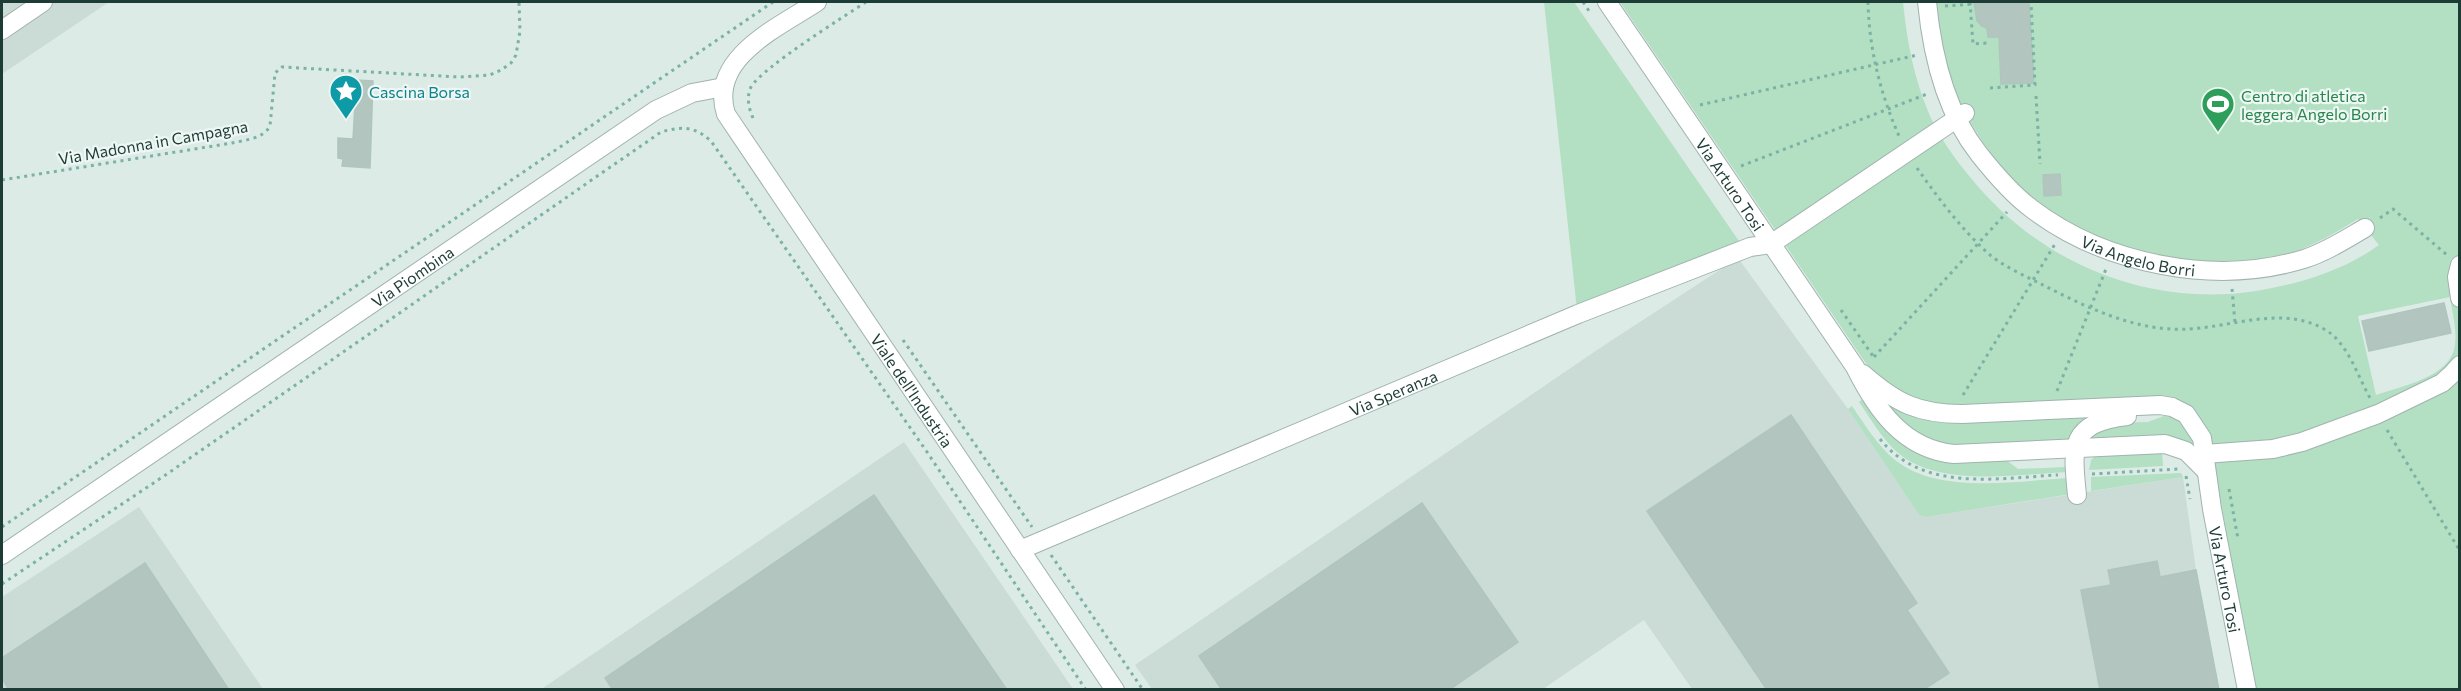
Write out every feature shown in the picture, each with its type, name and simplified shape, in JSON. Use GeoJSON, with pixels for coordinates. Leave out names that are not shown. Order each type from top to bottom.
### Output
{"type":"FeatureCollection","features":[{"type":"Feature","properties":{"kind":"street"},"geometry":{"type":"LineString","coordinates":[[2,30],[43,2]]}},
{"type":"Feature","properties":{"kind":"street"},"geometry":{"type":"LineString","coordinates":[[724,87],[731,66],[742,53],[817,2]]}},
{"type":"Feature","properties":{"kind":"street","name":"Via Arturo Tosi"},"geometry":{"type":"LineString","coordinates":[[1607,2],[1855,368],[1874,402],[1892,424],[1905,435],[1929,449],[1943,453],[1968,454],[2173,445],[2205,462]]}},
{"type":"Feature","properties":{"kind":"street","name":"Via Angelo Borri"},"geometry":{"type":"LineString","coordinates":[[1928,4],[1933,51],[1944,87],[1961,116],[1978,153],[2032,209],[2064,229],[2112,251],[2162,264],[2242,270],[2305,259],[2365,228]]}},
{"type":"Feature","properties":{"kind":"street","name":"Viale dell'Industria"},"geometry":{"type":"LineString","coordinates":[[724,87],[724,108],[733,127],[1115,690]]}},
{"type":"Feature","properties":{"kind":"street","name":"Via Piombina"},"geometry":{"type":"LineString","coordinates":[[2,555],[656,110],[692,93],[724,87]]}},
{"type":"Feature","properties":{"kind":"street"},"geometry":{"type":"LineString","coordinates":[[1771,244],[1961,116]]}},
{"type":"Feature","properties":{"kind":"street","name":"Via Speranza"},"geometry":{"type":"LineString","coordinates":[[1020,550],[1578,314],[1750,247],[1771,244]]}},
{"type":"Feature","properties":{"kind":"street"},"geometry":{"type":"LineString","coordinates":[[2459,265],[2457,277],[2460,298]]}},
{"type":"Feature","properties":{"kind":"street"},"geometry":{"type":"LineString","coordinates":[[2205,462],[2288,446],[2378,414],[2442,383],[2460,365]]}},
{"type":"Feature","properties":{"kind":"street","name":"Via Arturo Tosi"},"geometry":{"type":"LineString","coordinates":[[1855,368],[1890,396],[1909,406],[1932,413],[1962,414],[2132,405],[2172,406],[2186,414],[2198,429],[2247,690]]}},
{"type":"Feature","properties":{"kind":"street"},"geometry":{"type":"LineString","coordinates":[[2077,495],[2074,448],[2085,431],[2102,420],[2153,414],[2172,406]]}},
{"type":"Feature","properties":{"kind":"path","name":"Via Madonna in Campagna"},"geometry":{"type":"LineString","coordinates":[[2,180],[232,143],[261,136],[270,126],[275,73],[282,67],[459,77],[490,75],[501,70],[516,55],[520,31],[519,2]]}},
{"type":"Feature","properties":{"kind":"path"},"geometry":{"type":"LineString","coordinates":[[2,527],[773,2]]}},
{"type":"Feature","properties":{"kind":"path"},"geometry":{"type":"LineString","coordinates":[[755,124],[748,100],[755,82],[866,2]]}},
{"type":"Feature","properties":{"kind":"path"},"geometry":{"type":"LineString","coordinates":[[1868,2],[1874,64],[1887,109],[1906,153],[1979,244],[1992,256],[2034,280],[2091,308],[2138,324],[2164,329],[2189,329],[2290,318],[2308,321],[2324,328],[2342,346],[2378,414],[2460,551]]}},
{"type":"Feature","properties":{"kind":"path"},"geometry":{"type":"LineString","coordinates":[[2031,2],[2040,164]]}},
{"type":"Feature","properties":{"kind":"path"},"geometry":{"type":"LineString","coordinates":[[1928,4],[1972,4],[1973,44],[1988,44]]}},
{"type":"Feature","properties":{"kind":"path"},"geometry":{"type":"LineString","coordinates":[[1706,113],[1700,105],[1933,51]]}},
{"type":"Feature","properties":{"kind":"path"},"geometry":{"type":"LineString","coordinates":[[1990,88],[2035,85]]}},
{"type":"Feature","properties":{"kind":"path"},"geometry":{"type":"LineString","coordinates":[[1741,166],[1944,87]]}},
{"type":"Feature","properties":{"kind":"path"},"geometry":{"type":"LineString","coordinates":[[2,584],[176,467],[661,132],[685,126],[694,128],[711,141],[927,452],[1086,690]]}},
{"type":"Feature","properties":{"kind":"path"},"geometry":{"type":"LineString","coordinates":[[1735,157],[1747,175]]}},
{"type":"Feature","properties":{"kind":"path"},"geometry":{"type":"LineString","coordinates":[[1874,358],[2020,197]]}},
{"type":"Feature","properties":{"kind":"path"},"geometry":{"type":"LineString","coordinates":[[2365,228],[2393,209],[2459,265]]}},
{"type":"Feature","properties":{"kind":"path"},"geometry":{"type":"LineString","coordinates":[[1974,396],[1962,396],[2064,229]]}},
{"type":"Feature","properties":{"kind":"path"},"geometry":{"type":"LineString","coordinates":[[2068,392],[2057,393],[2112,251]]}},
{"type":"Feature","properties":{"kind":"path"},"geometry":{"type":"LineString","coordinates":[[2230,270],[2235,323]]}},
{"type":"Feature","properties":{"kind":"path"},"geometry":{"type":"LineString","coordinates":[[1834,301],[1880,365]]}},
{"type":"Feature","properties":{"kind":"path"},"geometry":{"type":"LineString","coordinates":[[900,336],[1143,690]]}},
{"type":"Feature","properties":{"kind":"path"},"geometry":{"type":"LineString","coordinates":[[2228,484],[2238,539]]}},
{"type":"Feature","properties":{"kind":"shaded area"},"geometry":{"type":"Polygon","coordinates":[[[2,2],[109,2],[2,74],[2,2]]]}},
{"type":"Feature","properties":{"kind":"shaded area"},"geometry":{"type":"Polygon","coordinates":[[[1738,258],[1848,409],[1919,515],[1926,517],[2183,477],[2196,570],[2219,689],[1692,689],[1644,620],[1543,689],[1152,689],[1135,665],[1600,348],[1738,258]]]}},
{"type":"Feature","properties":{"kind":"shaded area"},"geometry":{"type":"Polygon","coordinates":[[[904,442],[1073,689],[540,690],[904,442]]]}},
{"type":"Feature","properties":{"kind":"shaded area"},"geometry":{"type":"Polygon","coordinates":[[[139,507],[263,689],[2,690],[2,597],[139,507]]]}},
{"type":"Feature","properties":{"kind":"green space"},"geometry":{"type":"Polygon","coordinates":[[[1544,2],[1574,2],[1741,244],[1577,310],[1544,2]]]}},
{"type":"Feature","properties":{"kind":"green space"},"geometry":{"type":"Polygon","coordinates":[[[1620,2],[1903,2],[1912,60],[1930,116],[1959,163],[1997,207],[2028,233],[2062,255],[2098,272],[2136,285],[2175,292],[2215,294],[2256,291],[2288,285],[2336,269],[2379,245],[2358,219],[2309,246],[2270,258],[2236,263],[2201,263],[2133,250],[2100,238],[2070,223],[2021,188],[2002,168],[1978,135],[1963,109],[1951,79],[1934,2],[2459,2],[2459,689],[2255,689],[2212,453],[2203,427],[2186,405],[1949,407],[1904,396],[1872,372],[1620,2]],[[2450,297],[2358,316],[2376,395],[2412,384],[2445,365],[2452,355],[2455,344],[2455,326],[2450,297]]]}},
{"type":"Feature","properties":{"kind":"green space"},"geometry":{"type":"Polygon","coordinates":[[[1864,398],[1897,437],[2005,459],[2018,469],[2065,467],[2069,472],[2004,476],[1957,475],[1915,464],[1898,453],[1882,435],[1859,402],[1864,398]]]}},
{"type":"Feature","properties":{"kind":"green space"},"geometry":{"type":"Polygon","coordinates":[[[1890,404],[2091,417],[2072,434],[2068,442],[1989,447],[1968,446],[1948,444],[1913,432],[1886,407],[1890,404]]]}},
{"type":"Feature","properties":{"kind":"green space"},"geometry":{"type":"Polygon","coordinates":[[[1852,406],[1883,448],[1895,460],[1913,471],[1955,482],[2002,483],[2069,478],[2071,494],[1926,517],[1919,515],[1848,409],[1852,406]]]}},
{"type":"Feature","properties":{"kind":"green space"},"geometry":{"type":"Polygon","coordinates":[[[2169,414],[2180,419],[2196,446],[2193,447],[2177,438],[2166,437],[2093,440],[2090,438],[2113,423],[2148,422],[2169,414]]]}},
{"type":"Feature","properties":{"kind":"green space"},"geometry":{"type":"Polygon","coordinates":[[[2162,451],[2163,466],[2089,470],[2091,460],[2097,455],[2162,451]]]}},
{"type":"Feature","properties":{"kind":"green space"},"geometry":{"type":"Polygon","coordinates":[[[2181,473],[2183,477],[2091,491],[2091,477],[2181,473]]]}},
{"type":"Feature","properties":{"kind":"building"},"geometry":{"type":"Polygon","coordinates":[[[1974,2],[2029,2],[2034,83],[2001,84],[1999,37],[1988,37],[1987,28],[1977,21],[1974,2]]]}},
{"type":"Feature","properties":{"kind":"building"},"geometry":{"type":"Polygon","coordinates":[[[336,79],[373,81],[370,168],[342,166],[343,159],[338,158],[338,138],[353,139],[355,104],[335,103],[336,79]]]}},
{"type":"Feature","properties":{"kind":"building"},"geometry":{"type":"Polygon","coordinates":[[[2060,174],[2061,195],[2044,196],[2043,175],[2060,174]]]}},
{"type":"Feature","properties":{"kind":"building"},"geometry":{"type":"Polygon","coordinates":[[[2444,303],[2451,333],[2369,351],[2362,321],[2444,303]]]}},
{"type":"Feature","properties":{"kind":"building"},"geometry":{"type":"Polygon","coordinates":[[[1791,415],[1917,603],[1907,610],[1949,673],[1923,690],[1767,690],[1647,511],[1791,415]]]}},
{"type":"Feature","properties":{"kind":"building"},"geometry":{"type":"Polygon","coordinates":[[[874,495],[1007,690],[613,690],[605,678],[874,495]]]}},
{"type":"Feature","properties":{"kind":"building"},"geometry":{"type":"Polygon","coordinates":[[[1422,503],[1518,642],[1449,690],[1222,690],[1199,656],[1422,503]]]}},
{"type":"Feature","properties":{"kind":"building"},"geometry":{"type":"Polygon","coordinates":[[[2157,561],[2160,577],[2196,570],[2219,690],[2100,690],[2081,590],[2111,585],[2108,570],[2157,561]]]}},
{"type":"Feature","properties":{"kind":"building"},"geometry":{"type":"Polygon","coordinates":[[[145,563],[229,690],[9,690],[2,678],[2,658],[145,563]]]}},
{"type":"Feature","properties":{"kind":"place","name":"Cascina Borsa"},"geometry":{"type":"Point","coordinates":[346,120]}},
{"type":"Feature","properties":{"kind":"place","name":"Centro di atletica leggera Angelo Borri"},"geometry":{"type":"Point","coordinates":[2218,133]}}]}
